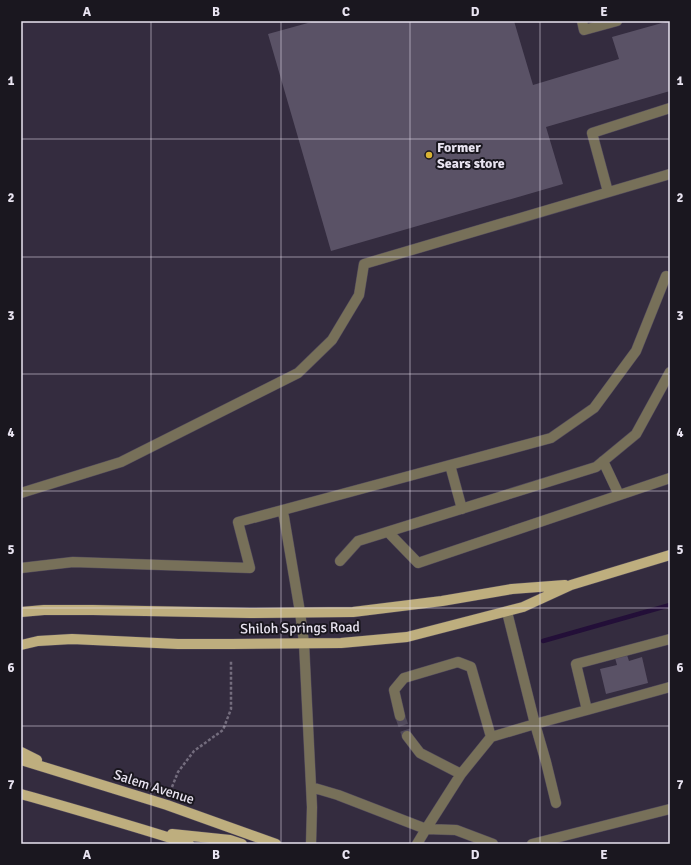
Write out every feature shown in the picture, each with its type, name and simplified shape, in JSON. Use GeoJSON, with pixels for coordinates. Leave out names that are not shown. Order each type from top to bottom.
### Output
{"type":"FeatureCollection","features":[{"type":"Feature","properties":{"kind":"main road","name":"Shiloh Springs Road"},"geometry":{"type":"LineString","coordinates":[[21,645],[38,641],[72,639],[178,644],[304,644],[341,643],[407,637],[523,607],[571,585],[670,555]]}},
{"type":"Feature","properties":{"kind":"main road","name":"Shiloh Springs Road"},"geometry":{"type":"LineString","coordinates":[[21,612],[44,610],[93,610],[250,613],[353,612],[442,601],[512,589],[571,585]]}},
{"type":"Feature","properties":{"kind":"main road"},"geometry":{"type":"LineString","coordinates":[[21,752],[60,772]]}},
{"type":"Feature","properties":{"kind":"main road","name":"Salem Avenue"},"geometry":{"type":"LineString","coordinates":[[21,760],[167,805],[276,844]]}},
{"type":"Feature","properties":{"kind":"main road"},"geometry":{"type":"LineString","coordinates":[[21,794],[189,844]]}},
{"type":"Feature","properties":{"kind":"main road"},"geometry":{"type":"LineString","coordinates":[[156,833],[215,838],[230,840],[242,844]]}},
{"type":"Feature","properties":{"kind":"lane"},"geometry":{"type":"LineString","coordinates":[[582,21],[584,30],[617,21]]}},
{"type":"Feature","properties":{"kind":"lane"},"geometry":{"type":"LineString","coordinates":[[608,192],[592,133],[670,108]]}},
{"type":"Feature","properties":{"kind":"lane"},"geometry":{"type":"LineString","coordinates":[[21,494],[121,462],[298,373],[332,340],[359,295],[364,264],[670,174]]}},
{"type":"Feature","properties":{"kind":"lane"},"geometry":{"type":"LineString","coordinates":[[21,568],[73,562],[250,568],[238,522],[551,438],[594,408],[636,351],[666,276]]}},
{"type":"Feature","properties":{"kind":"lane"},"geometry":{"type":"LineString","coordinates":[[340,561],[358,541],[596,467],[636,434],[670,372]]}},
{"type":"Feature","properties":{"kind":"lane"},"geometry":{"type":"LineString","coordinates":[[603,461],[618,495]]}},
{"type":"Feature","properties":{"kind":"lane"},"geometry":{"type":"LineString","coordinates":[[450,465],[462,509]]}},
{"type":"Feature","properties":{"kind":"lane"},"geometry":{"type":"LineString","coordinates":[[388,532],[418,563],[670,478]]}},
{"type":"Feature","properties":{"kind":"lane"},"geometry":{"type":"LineString","coordinates":[[282,510],[300,612],[304,644],[312,807],[311,844]]}},
{"type":"Feature","properties":{"kind":"lane"},"geometry":{"type":"LineString","coordinates":[[506,612],[556,803]]}},
{"type":"Feature","properties":{"kind":"lane"},"geometry":{"type":"LineString","coordinates":[[587,710],[576,664],[670,640]]}},
{"type":"Feature","properties":{"kind":"lane"},"geometry":{"type":"LineString","coordinates":[[400,716],[394,690],[404,678],[458,662],[471,667],[491,737]]}},
{"type":"Feature","properties":{"kind":"lane"},"geometry":{"type":"LineString","coordinates":[[418,844],[461,774],[491,737],[670,687]]}},
{"type":"Feature","properties":{"kind":"lane"},"geometry":{"type":"LineString","coordinates":[[407,736],[420,753],[461,774]]}},
{"type":"Feature","properties":{"kind":"lane"},"geometry":{"type":"LineString","coordinates":[[311,787],[338,795],[426,830],[456,830],[493,844]]}},
{"type":"Feature","properties":{"kind":"lane"},"geometry":{"type":"LineString","coordinates":[[532,844],[670,809]]}},
{"type":"Feature","properties":{"kind":"path"},"geometry":{"type":"LineString","coordinates":[[172,787],[178,772],[194,751],[223,730],[231,709],[231,660]]}},
{"type":"Feature","properties":{"kind":"building","name":"Former Sears store"},"geometry":{"type":"Polygon","coordinates":[[[315,21],[514,21],[533,85],[619,59],[612,37],[669,21],[670,91],[546,127],[563,184],[331,251],[268,34],[315,21]]]}},
{"type":"Feature","properties":{"kind":"building"},"geometry":{"type":"Polygon","coordinates":[[[627,655],[629,661],[642,657],[648,683],[606,694],[600,669],[617,665],[615,658],[627,655]]]}},
{"type":"Feature","properties":{"kind":"waterway"},"geometry":{"type":"LineString","coordinates":[[543,641],[670,605]]}},
{"type":"Feature","properties":{"kind":"tunnel"},"geometry":{"type":"LineString","coordinates":[[400,716],[407,736]]}},
{"type":"Feature","properties":{"kind":"place","name":"Former Sears store"},"geometry":{"type":"Point","coordinates":[429,155]}}]}
